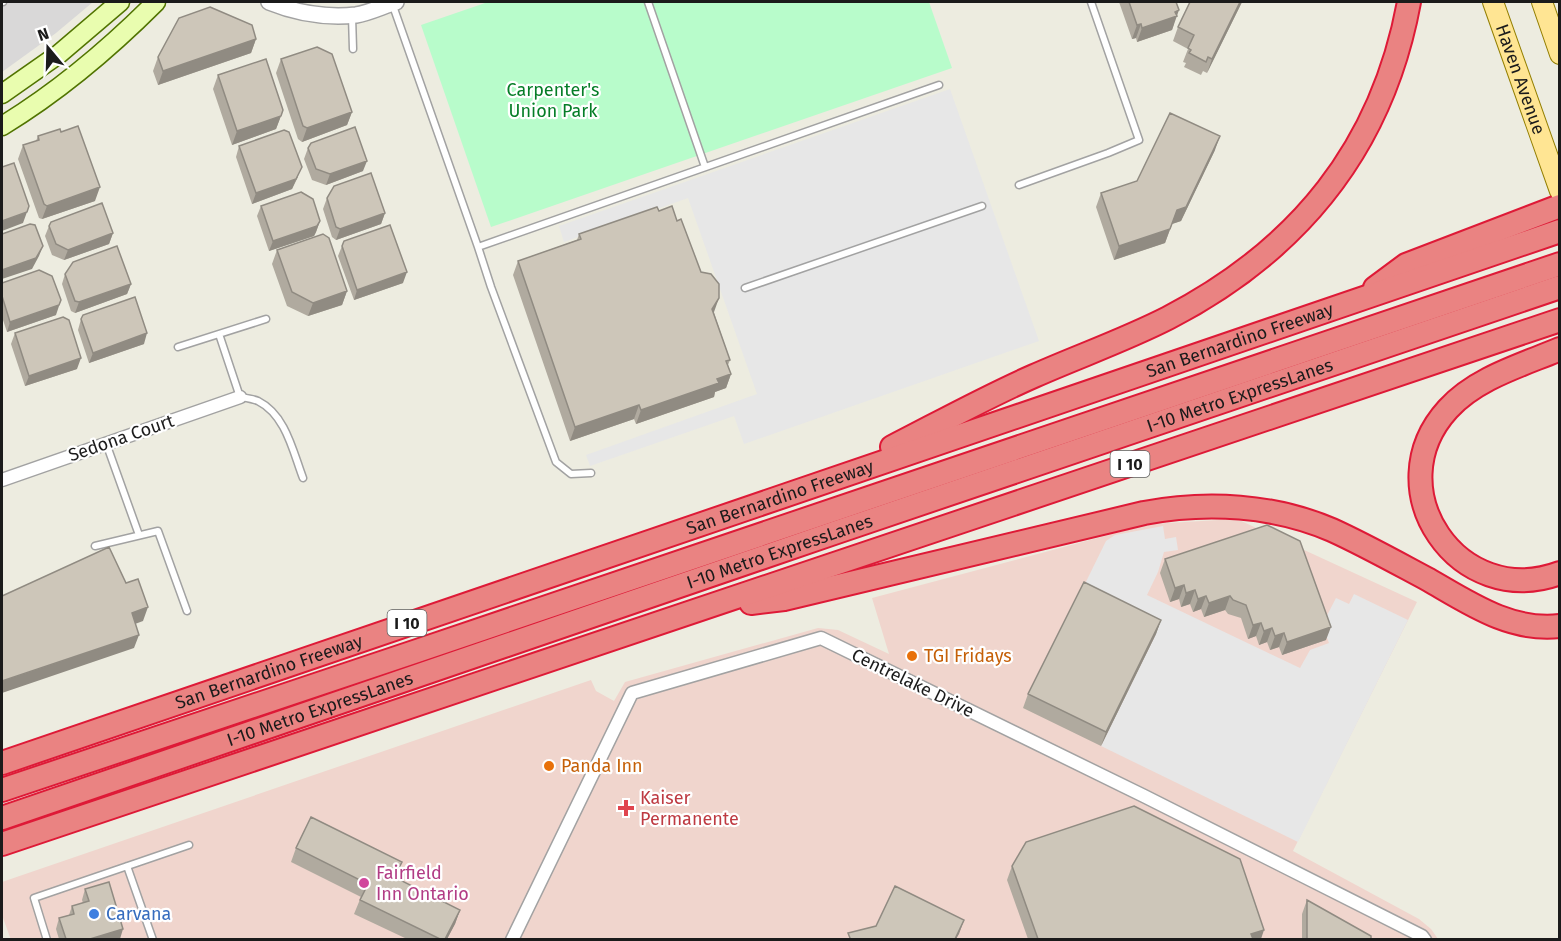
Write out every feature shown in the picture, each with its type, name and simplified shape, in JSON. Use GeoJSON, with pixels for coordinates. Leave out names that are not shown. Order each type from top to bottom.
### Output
{"type":"FeatureCollection","features":[{"type":"Feature","properties":{"kind":"highway"},"geometry":{"type":"LineString","coordinates":[[814,486],[1033,376],[1113,344],[1169,317],[1231,281],[1273,248],[1308,213],[1334,182],[1365,131],[1389,82],[1409,2]]}},
{"type":"Feature","properties":{"kind":"highway"},"geometry":{"type":"LineString","coordinates":[[1357,301],[1406,265],[1560,206]]}},
{"type":"Feature","properties":{"kind":"highway","name":"San Bernardino Freeway"},"geometry":{"type":"LineString","coordinates":[[2,763],[1560,231]]}},
{"type":"Feature","properties":{"kind":"highway"},"geometry":{"type":"LineString","coordinates":[[1363,331],[1479,259]]}},
{"type":"Feature","properties":{"kind":"highway","name":"I-10 Metro ExpressLanes"},"geometry":{"type":"LineString","coordinates":[[2,790],[1560,264]]}},
{"type":"Feature","properties":{"kind":"highway","name":"I-10 Metro ExpressLanes"},"geometry":{"type":"LineString","coordinates":[[2,818],[1560,287]]}},
{"type":"Feature","properties":{"kind":"highway","name":"I 10"},"geometry":{"type":"LineString","coordinates":[[2,844],[1560,320]]}},
{"type":"Feature","properties":{"kind":"highway"},"geometry":{"type":"LineString","coordinates":[[1560,349],[1477,386],[1455,402],[1431,431],[1424,448],[1419,477],[1423,500],[1432,526],[1446,545],[1465,562],[1486,573],[1507,579],[1530,579],[1560,573]]}},
{"type":"Feature","properties":{"kind":"highway"},"geometry":{"type":"LineString","coordinates":[[702,609],[784,599],[1144,513],[1175,508],[1222,506],[1272,512],[1303,519],[1356,541],[1503,620],[1537,627],[1560,626]]}},
{"type":"Feature","properties":{"kind":"main road"},"geometry":{"type":"LineString","coordinates":[[2,94],[59,54],[120,2]]}},
{"type":"Feature","properties":{"kind":"main road"},"geometry":{"type":"LineString","coordinates":[[2,126],[102,53],[156,2]]}},
{"type":"Feature","properties":{"kind":"main road","name":"Haven Avenue"},"geometry":{"type":"LineString","coordinates":[[1493,2],[1560,191]]}},
{"type":"Feature","properties":{"kind":"main road"},"geometry":{"type":"LineString","coordinates":[[1542,2],[1560,54]]}},
{"type":"Feature","properties":{"kind":"street"},"geometry":{"type":"LineString","coordinates":[[269,2],[297,11],[325,15],[358,15],[394,2]]}},
{"type":"Feature","properties":{"kind":"street","name":"Sedona Court"},"geometry":{"type":"LineString","coordinates":[[2,480],[240,396]]}},
{"type":"Feature","properties":{"kind":"street","name":"Centrelake Drive"},"geometry":{"type":"LineString","coordinates":[[512,939],[632,693],[821,638],[1293,870],[1425,939]]}},
{"type":"Feature","properties":{"kind":"lane"},"geometry":{"type":"LineString","coordinates":[[394,2],[491,287],[556,462],[571,474],[591,472]]}},
{"type":"Feature","properties":{"kind":"lane"},"geometry":{"type":"LineString","coordinates":[[648,2],[705,167]]}},
{"type":"Feature","properties":{"kind":"lane"},"geometry":{"type":"LineString","coordinates":[[1019,185],[1138,140],[1091,2]]}},
{"type":"Feature","properties":{"kind":"lane"},"geometry":{"type":"LineString","coordinates":[[352,15],[353,49]]}},
{"type":"Feature","properties":{"kind":"lane"},"geometry":{"type":"LineString","coordinates":[[478,247],[939,85]]}},
{"type":"Feature","properties":{"kind":"lane"},"geometry":{"type":"LineString","coordinates":[[745,288],[982,206]]}},
{"type":"Feature","properties":{"kind":"lane"},"geometry":{"type":"LineString","coordinates":[[178,347],[266,319]]}},
{"type":"Feature","properties":{"kind":"lane"},"geometry":{"type":"LineString","coordinates":[[219,334],[240,396],[258,401],[283,424],[303,478]]}},
{"type":"Feature","properties":{"kind":"lane"},"geometry":{"type":"LineString","coordinates":[[106,443],[139,535]]}},
{"type":"Feature","properties":{"kind":"lane"},"geometry":{"type":"LineString","coordinates":[[95,546],[158,531],[187,611]]}},
{"type":"Feature","properties":{"kind":"lane"},"geometry":{"type":"LineString","coordinates":[[47,939],[34,898],[189,845]]}},
{"type":"Feature","properties":{"kind":"lane"},"geometry":{"type":"LineString","coordinates":[[127,866],[153,939]]}},
{"type":"Feature","properties":{"kind":"shaded area"},"geometry":{"type":"Polygon","coordinates":[[[2,2],[93,2],[56,33],[2,72],[2,2]]]}},
{"type":"Feature","properties":{"kind":"shaded area"},"geometry":{"type":"Polygon","coordinates":[[[950,89],[1039,341],[744,444],[734,416],[590,466],[586,455],[757,394],[688,198],[564,242],[559,226],[950,89]]]}},
{"type":"Feature","properties":{"kind":"shaded area"},"geometry":{"type":"Polygon","coordinates":[[[1237,519],[1417,602],[1293,851],[1419,919],[1431,929],[1438,939],[11,940],[2,915],[2,882],[591,680],[596,691],[614,701],[625,682],[818,628],[838,630],[889,654],[872,598],[1150,524],[1237,519]]]}},
{"type":"Feature","properties":{"kind":"shaded area"},"geometry":{"type":"Polygon","coordinates":[[[1163,526],[1165,539],[1176,537],[1178,550],[1164,552],[1147,595],[1300,668],[1310,650],[1329,643],[1322,625],[1336,598],[1349,604],[1354,594],[1408,620],[1298,842],[1101,746],[1156,634],[1079,596],[1106,541],[1115,535],[1163,526]]]}},
{"type":"Feature","properties":{"kind":"green space","name":"Carpenter's Union Park"},"geometry":{"type":"Polygon","coordinates":[[[488,2],[929,2],[952,68],[491,227],[421,25],[488,2]]]}},
{"type":"Feature","properties":{"kind":"building"},"geometry":{"type":"Polygon","coordinates":[[[1129,2],[1176,2],[1179,10],[1175,12],[1177,16],[1142,28],[1141,24],[1137,25],[1129,2]]]}},
{"type":"Feature","properties":{"kind":"building"},"geometry":{"type":"Polygon","coordinates":[[[1190,2],[1240,2],[1212,59],[1208,57],[1206,62],[1189,53],[1191,50],[1188,48],[1194,35],[1178,27],[1190,2]]]}},
{"type":"Feature","properties":{"kind":"building"},"geometry":{"type":"Polygon","coordinates":[[[210,7],[252,25],[256,39],[163,71],[158,57],[179,18],[210,7]]]}},
{"type":"Feature","properties":{"kind":"building"},"geometry":{"type":"Polygon","coordinates":[[[317,47],[332,54],[352,112],[307,128],[303,126],[281,59],[317,47]]]}},
{"type":"Feature","properties":{"kind":"building"},"geometry":{"type":"Polygon","coordinates":[[[266,59],[283,110],[281,116],[237,131],[218,75],[266,59]]]}},
{"type":"Feature","properties":{"kind":"building"},"geometry":{"type":"Polygon","coordinates":[[[1170,113],[1220,136],[1186,207],[1177,210],[1170,229],[1119,246],[1101,193],[1137,181],[1170,113]]]}},
{"type":"Feature","properties":{"kind":"building"},"geometry":{"type":"Polygon","coordinates":[[[78,126],[100,187],[47,206],[44,204],[23,145],[39,140],[38,136],[78,126]]]}},
{"type":"Feature","properties":{"kind":"building"},"geometry":{"type":"Polygon","coordinates":[[[355,127],[367,161],[330,174],[316,169],[308,148],[311,143],[355,127]]]}},
{"type":"Feature","properties":{"kind":"building"},"geometry":{"type":"Polygon","coordinates":[[[284,130],[289,132],[302,167],[296,179],[256,193],[239,146],[284,130]]]}},
{"type":"Feature","properties":{"kind":"building"},"geometry":{"type":"Polygon","coordinates":[[[14,163],[29,206],[27,212],[2,221],[2,167],[14,163]]]}},
{"type":"Feature","properties":{"kind":"building"},"geometry":{"type":"Polygon","coordinates":[[[371,173],[385,213],[340,229],[336,227],[327,198],[334,186],[371,173]]]}},
{"type":"Feature","properties":{"kind":"building"},"geometry":{"type":"Polygon","coordinates":[[[301,192],[313,199],[320,221],[317,226],[273,241],[261,206],[301,192]]]}},
{"type":"Feature","properties":{"kind":"building"},"geometry":{"type":"Polygon","coordinates":[[[102,203],[113,233],[68,250],[56,244],[49,226],[51,222],[102,203]]]}},
{"type":"Feature","properties":{"kind":"building"},"geometry":{"type":"Polygon","coordinates":[[[672,206],[677,221],[681,219],[701,272],[711,274],[719,284],[719,298],[712,309],[730,360],[726,361],[731,374],[717,379],[719,383],[641,410],[639,405],[575,427],[518,261],[581,239],[579,234],[657,207],[659,211],[672,206]]]}},
{"type":"Feature","properties":{"kind":"building"},"geometry":{"type":"Polygon","coordinates":[[[30,224],[35,225],[43,246],[36,258],[2,270],[2,234],[30,224]]]}},
{"type":"Feature","properties":{"kind":"building"},"geometry":{"type":"Polygon","coordinates":[[[390,225],[407,272],[357,290],[342,246],[344,241],[390,225]]]}},
{"type":"Feature","properties":{"kind":"building"},"geometry":{"type":"Polygon","coordinates":[[[323,234],[329,238],[347,291],[313,303],[292,292],[277,250],[323,234]]]}},
{"type":"Feature","properties":{"kind":"building"},"geometry":{"type":"Polygon","coordinates":[[[117,246],[131,284],[79,302],[75,301],[65,274],[73,262],[117,246]]]}},
{"type":"Feature","properties":{"kind":"building"},"geometry":{"type":"Polygon","coordinates":[[[39,270],[52,276],[61,300],[59,305],[10,322],[2,296],[2,283],[39,270]]]}},
{"type":"Feature","properties":{"kind":"building"},"geometry":{"type":"Polygon","coordinates":[[[135,297],[147,333],[93,353],[81,319],[83,315],[135,297]]]}},
{"type":"Feature","properties":{"kind":"building"},"geometry":{"type":"Polygon","coordinates":[[[63,317],[69,320],[81,358],[29,376],[15,333],[63,317]]]}},
{"type":"Feature","properties":{"kind":"building"},"geometry":{"type":"Polygon","coordinates":[[[1267,525],[1300,541],[1331,627],[1287,642],[1284,633],[1275,636],[1272,628],[1264,631],[1261,623],[1253,625],[1246,605],[1233,600],[1230,596],[1209,603],[1206,596],[1198,599],[1195,590],[1186,593],[1184,585],[1175,588],[1165,559],[1267,525]]]}},
{"type":"Feature","properties":{"kind":"building"},"geometry":{"type":"Polygon","coordinates":[[[109,547],[126,583],[138,579],[148,607],[132,613],[139,635],[2,681],[2,596],[109,547]]]}},
{"type":"Feature","properties":{"kind":"building"},"geometry":{"type":"Polygon","coordinates":[[[1084,582],[1161,620],[1106,732],[1028,694],[1084,582]]]}},
{"type":"Feature","properties":{"kind":"building"},"geometry":{"type":"Polygon","coordinates":[[[1134,806],[1240,859],[1264,930],[1251,934],[1253,939],[1038,939],[1012,866],[1026,842],[1134,806]]]}},
{"type":"Feature","properties":{"kind":"building","name":"Fairfield Inn Ontario"},"geometry":{"type":"Polygon","coordinates":[[[311,817],[402,862],[394,877],[460,910],[445,939],[440,939],[360,900],[368,884],[296,848],[311,817]]]}},
{"type":"Feature","properties":{"kind":"building","name":"Carvana"},"geometry":{"type":"Polygon","coordinates":[[[109,882],[123,929],[90,939],[66,939],[59,918],[74,914],[72,906],[89,901],[85,889],[109,882]]]}},
{"type":"Feature","properties":{"kind":"building"},"geometry":{"type":"Polygon","coordinates":[[[895,886],[964,920],[955,939],[847,939],[850,938],[848,933],[876,926],[895,886]]]}},
{"type":"Feature","properties":{"kind":"building"},"geometry":{"type":"Polygon","coordinates":[[[1307,900],[1371,936],[1371,939],[1307,939],[1307,900]]]}},
{"type":"Feature","properties":{"kind":"place","name":"TGI Fridays"},"geometry":{"type":"Point","coordinates":[912,656]}},
{"type":"Feature","properties":{"kind":"place","name":"Panda Inn"},"geometry":{"type":"Point","coordinates":[549,766]}},
{"type":"Feature","properties":{"kind":"place","name":"Kaiser Permanente"},"geometry":{"type":"Point","coordinates":[626,808]}},
{"type":"Feature","properties":{"kind":"place","name":"Fairfield Inn Ontario"},"geometry":{"type":"Point","coordinates":[364,883]}},
{"type":"Feature","properties":{"kind":"place","name":"Carvana"},"geometry":{"type":"Point","coordinates":[94,914]}}]}
